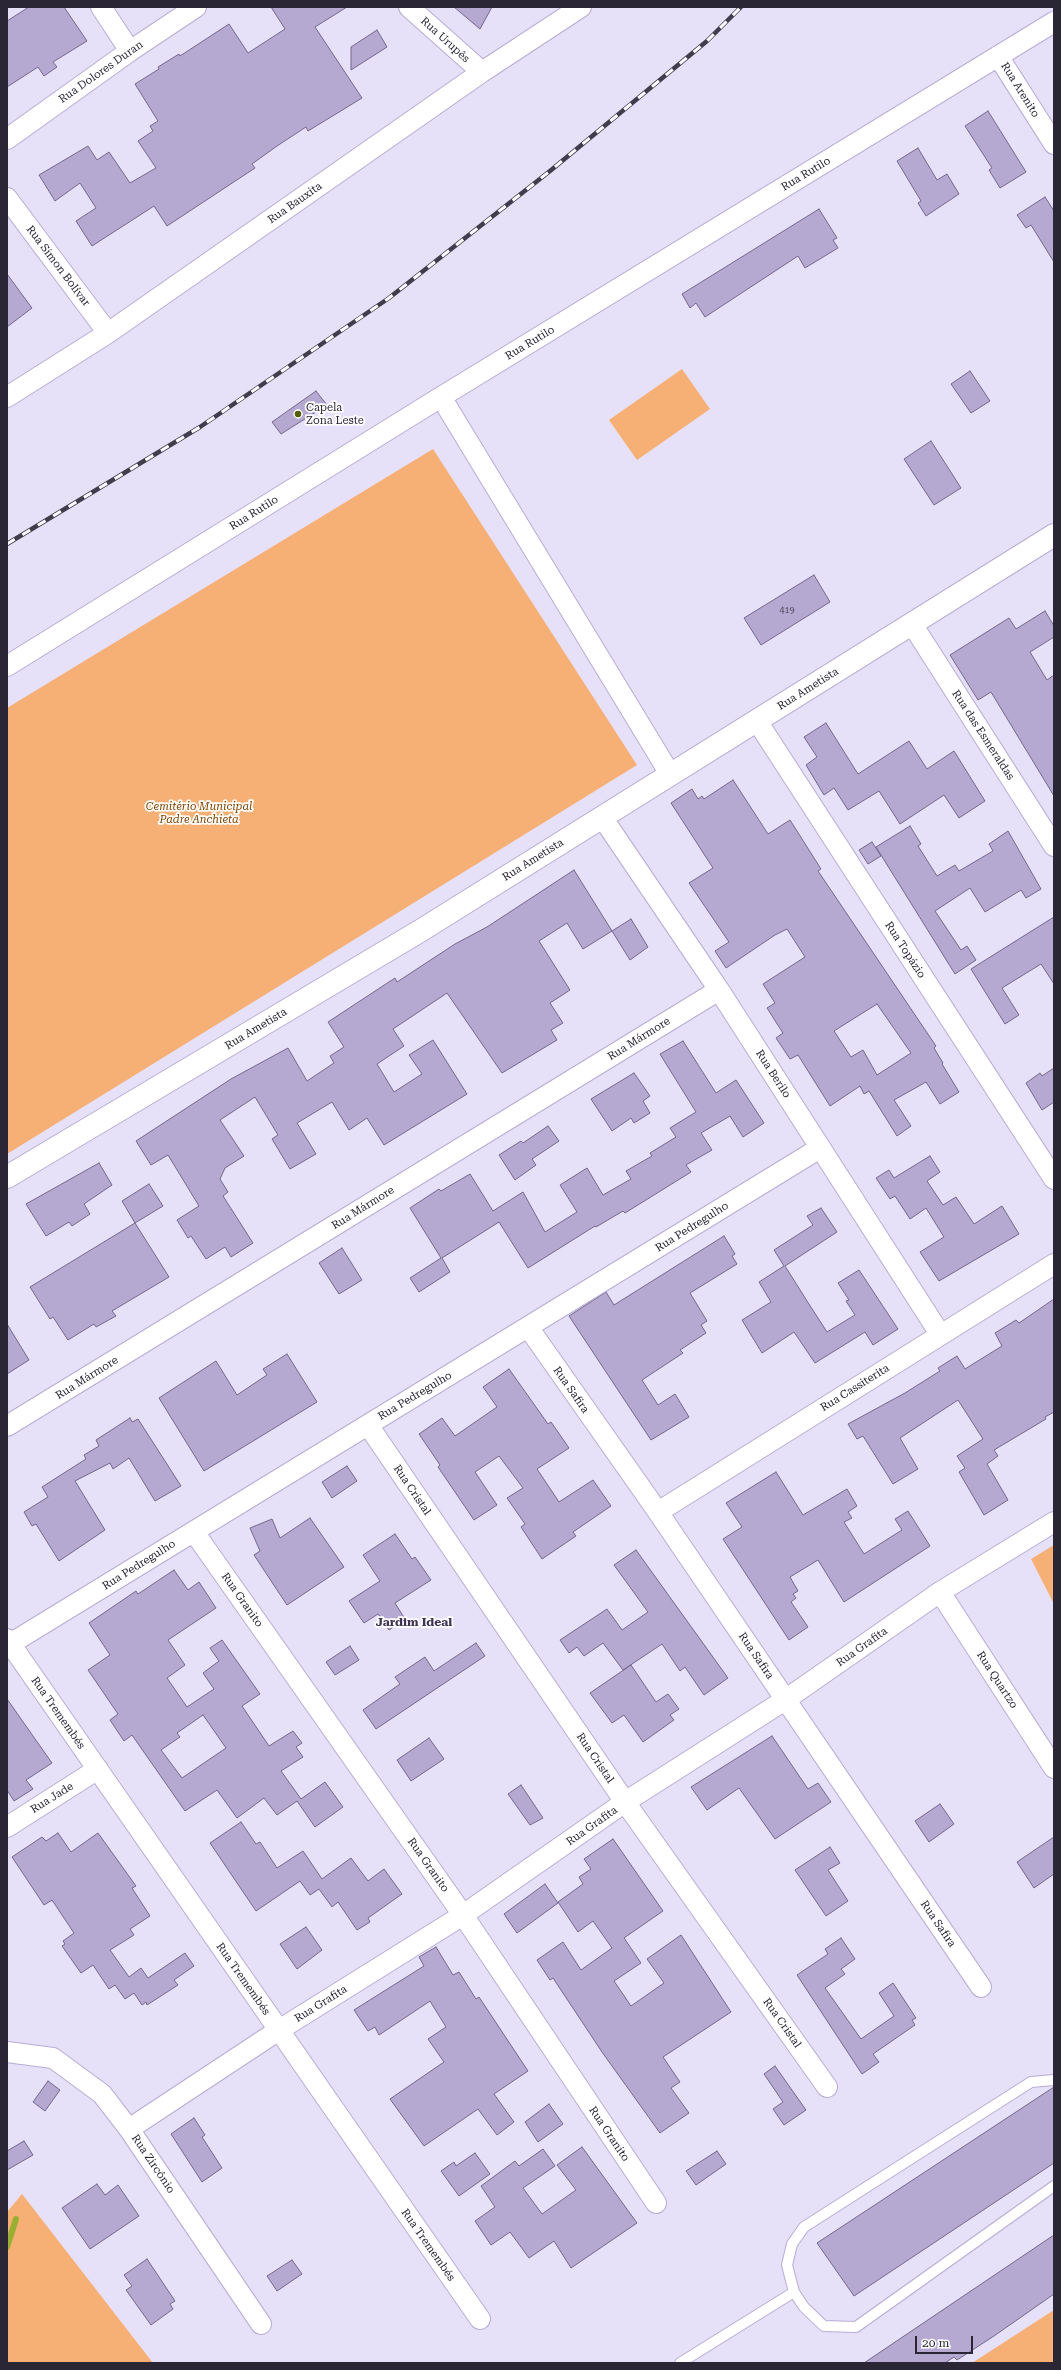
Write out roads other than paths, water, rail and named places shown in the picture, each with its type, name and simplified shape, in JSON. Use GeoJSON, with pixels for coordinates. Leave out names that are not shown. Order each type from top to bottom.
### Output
{"type":"FeatureCollection","features":[{"type":"Feature","properties":{"kind":"street"},"geometry":{"type":"LineString","coordinates":[[101,7],[130,51]]}},
{"type":"Feature","properties":{"kind":"street","name":"Rua Dolores Duran"},"geometry":{"type":"LineString","coordinates":[[7,139],[130,51],[196,7]]}},
{"type":"Feature","properties":{"kind":"street","name":"Rua Urupês"},"geometry":{"type":"LineString","coordinates":[[409,7],[482,72]]}},
{"type":"Feature","properties":{"kind":"street","name":"Rua Bauxita"},"geometry":{"type":"LineString","coordinates":[[7,397],[108,333],[482,72],[581,7]]}},
{"type":"Feature","properties":{"kind":"street","name":"Rua Rutilo"},"geometry":{"type":"LineString","coordinates":[[7,666],[441,397],[1054,22]]}},
{"type":"Feature","properties":{"kind":"street","name":"Rua Arenito"},"geometry":{"type":"LineString","coordinates":[[998,56],[1054,144]]}},
{"type":"Feature","properties":{"kind":"street","name":"Rua Simon Bolívar"},"geometry":{"type":"LineString","coordinates":[[7,198],[108,333]]}},
{"type":"Feature","properties":{"kind":"street"},"geometry":{"type":"LineString","coordinates":[[441,397],[670,774]]}},
{"type":"Feature","properties":{"kind":"street","name":"Rua Ametista"},"geometry":{"type":"LineString","coordinates":[[7,1177],[420,931],[1054,535]]}},
{"type":"Feature","properties":{"kind":"street","name":"Rua das Esmeraldas"},"geometry":{"type":"LineString","coordinates":[[912,624],[1054,846]]}},
{"type":"Feature","properties":{"kind":"street","name":"Rua Topázio"},"geometry":{"type":"LineString","coordinates":[[757,721],[1054,1179]]}},
{"type":"Feature","properties":{"kind":"street","name":"Rua Berilo"},"geometry":{"type":"LineString","coordinates":[[602,817],[719,990],[940,1334]]}},
{"type":"Feature","properties":{"kind":"street","name":"Rua Mármore"},"geometry":{"type":"LineString","coordinates":[[7,1426],[719,990]]}},
{"type":"Feature","properties":{"kind":"street","name":"Rua Pedregulho"},"geometry":{"type":"LineString","coordinates":[[9,1642],[194,1532],[820,1148]]}},
{"type":"Feature","properties":{"kind":"street","name":"Rua Cassiterita"},"geometry":{"type":"LineString","coordinates":[[658,1512],[1054,1264]]}},
{"type":"Feature","properties":{"kind":"street","name":"Rua Safira"},"geometry":{"type":"LineString","coordinates":[[528,1328],[658,1512],[981,1987]]}},
{"type":"Feature","properties":{"kind":"street","name":"Rua Cristal"},"geometry":{"type":"LineString","coordinates":[[368,1425],[625,1802],[827,2087]]}},
{"type":"Feature","properties":{"kind":"street","name":"Rua Grafita"},"geometry":{"type":"LineString","coordinates":[[129,2129],[279,2030],[462,1915],[625,1802],[786,1700],[940,1592],[1054,1522]]}},
{"type":"Feature","properties":{"kind":"street","name":"Rua Granito"},"geometry":{"type":"LineString","coordinates":[[194,1532],[462,1915],[656,2203]]}},
{"type":"Feature","properties":{"kind":"street","name":"Rua Quartzo"},"geometry":{"type":"LineString","coordinates":[[940,1592],[1054,1768]]}},
{"type":"Feature","properties":{"kind":"street","name":"Rua Tremembés"},"geometry":{"type":"LineString","coordinates":[[9,1642],[480,2319]]}},
{"type":"Feature","properties":{"kind":"street","name":"Rua Jade"},"geometry":{"type":"LineString","coordinates":[[7,1827],[98,1769]]}},
{"type":"Feature","properties":{"kind":"street","name":"Rua Zircônio"},"geometry":{"type":"LineString","coordinates":[[7,2052],[53,2058],[102,2094],[129,2129],[261,2324]]}},
{"type":"Feature","properties":{"kind":"lane"},"geometry":{"type":"LineString","coordinates":[[1054,2080],[1031,2082],[804,2227],[792,2244],[787,2265],[794,2292],[804,2307],[824,2326],[856,2327],[1054,2186]]}},
{"type":"Feature","properties":{"kind":"lane"},"geometry":{"type":"LineString","coordinates":[[680,2363],[794,2292]]}},
{"type":"Feature","properties":{"kind":"waterway"},"geometry":{"type":"LineString","coordinates":[[7,2247],[16,2219]]}},
{"type":"Feature","properties":{"kind":"railway"},"geometry":{"type":"LineString","coordinates":[[7,544],[200,427],[389,298],[550,171],[707,41],[741,7]]}},
{"type":"Feature","properties":{"kind":"place","name":"Capela Zona Leste"},"geometry":{"type":"Point","coordinates":[298,414]}},
{"type":"Feature","properties":{"kind":"district","name":"Jardim Ideal"},"geometry":{"type":"Point","coordinates":[414,1622]}},
{"type":"Feature","properties":{"kind":"park label","name":"Cemitério Municipal Padre Anchieta"},"geometry":{"type":"Point","coordinates":[199,813]}}]}
